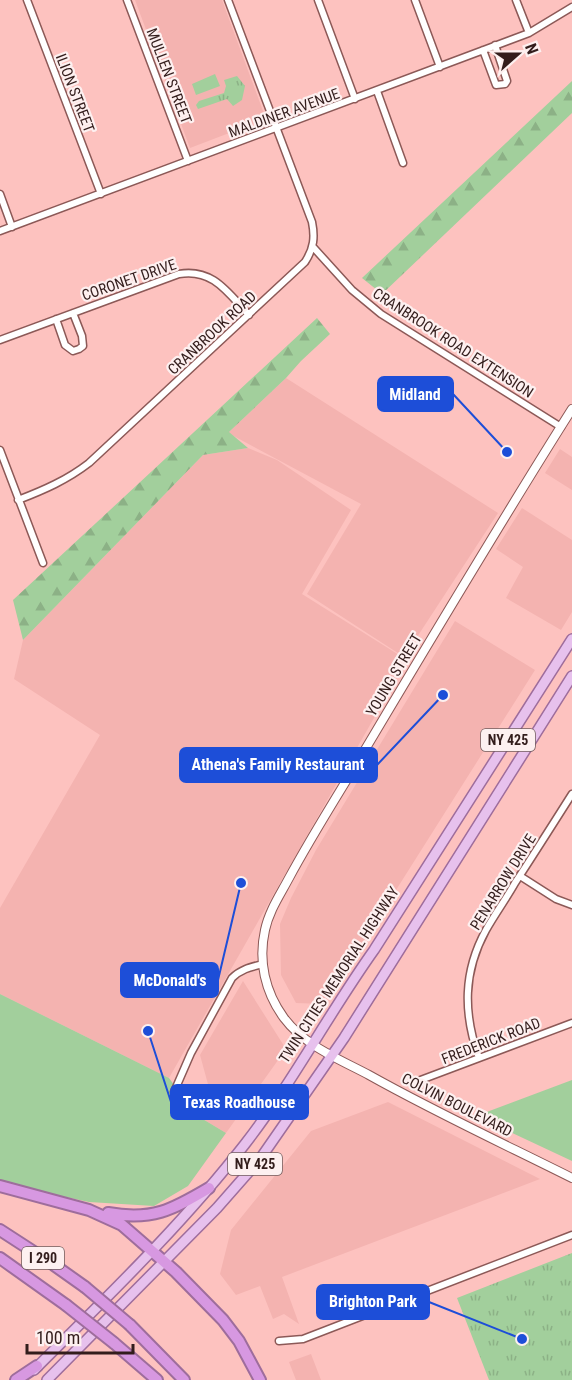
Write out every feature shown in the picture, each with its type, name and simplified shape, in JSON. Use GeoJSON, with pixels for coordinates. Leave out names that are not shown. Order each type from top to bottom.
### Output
{"type":"FeatureCollection","features":[{"type":"Feature","properties":{"kind":"highway"},"geometry":{"type":"LineString","coordinates":[[0,1186],[89,1210],[129,1216],[166,1211],[209,1188]]}},
{"type":"Feature","properties":{"kind":"highway"},"geometry":{"type":"LineString","coordinates":[[89,1210],[122,1225],[165,1262],[231,1330],[260,1380]]}},
{"type":"Feature","properties":{"kind":"highway","name":"I 290"},"geometry":{"type":"LineString","coordinates":[[0,1230],[85,1287],[130,1325],[184,1380]]}},
{"type":"Feature","properties":{"kind":"highway","name":"I 290"},"geometry":{"type":"LineString","coordinates":[[0,1258],[66,1305],[157,1380]]}},
{"type":"Feature","properties":{"kind":"highway"},"geometry":{"type":"LineString","coordinates":[[0,1265],[30,1278]]}},
{"type":"Feature","properties":{"kind":"highway"},"geometry":{"type":"LineString","coordinates":[[16,1380],[37,1366]]}},
{"type":"Feature","properties":{"kind":"main road","name":"TWIN CITIES MEMORIAL HIGHWAY"},"geometry":{"type":"LineString","coordinates":[[24,1380],[184,1217],[246,1142],[374,950],[572,639]]}},
{"type":"Feature","properties":{"kind":"main road","name":"NY 425"},"geometry":{"type":"LineString","coordinates":[[48,1380],[217,1208],[260,1159],[331,1056],[572,676]]}},
{"type":"Feature","properties":{"kind":"street","name":"ILION STREET"},"geometry":{"type":"LineString","coordinates":[[27,0],[101,194]]}},
{"type":"Feature","properties":{"kind":"street","name":"MULLEN STREET"},"geometry":{"type":"LineString","coordinates":[[128,0],[188,161]]}},
{"type":"Feature","properties":{"kind":"street"},"geometry":{"type":"LineString","coordinates":[[228,0],[312,222],[313,247]]}},
{"type":"Feature","properties":{"kind":"street"},"geometry":{"type":"LineString","coordinates":[[318,0],[355,99]]}},
{"type":"Feature","properties":{"kind":"street"},"geometry":{"type":"LineString","coordinates":[[415,0],[440,67]]}},
{"type":"Feature","properties":{"kind":"street"},"geometry":{"type":"LineString","coordinates":[[516,0],[529,33]]}},
{"type":"Feature","properties":{"kind":"street","name":"MALDINER AVENUE"},"geometry":{"type":"LineString","coordinates":[[0,231],[529,33],[572,7]]}},
{"type":"Feature","properties":{"kind":"street"},"geometry":{"type":"LineString","coordinates":[[483,50],[496,85],[505,84],[506,75],[495,45]]}},
{"type":"Feature","properties":{"kind":"street"},"geometry":{"type":"LineString","coordinates":[[377,91],[403,163]]}},
{"type":"Feature","properties":{"kind":"street"},"geometry":{"type":"LineString","coordinates":[[0,194],[12,227]]}},
{"type":"Feature","properties":{"kind":"street","name":"CRANBROOK ROAD"},"geometry":{"type":"LineString","coordinates":[[18,500],[61,482],[89,463],[305,262],[313,247]]}},
{"type":"Feature","properties":{"kind":"street","name":"CRANBROOK ROAD EXTENSION"},"geometry":{"type":"LineString","coordinates":[[313,247],[352,290],[381,314],[561,427]]}},
{"type":"Feature","properties":{"kind":"street","name":"CORONET DRIVE"},"geometry":{"type":"LineString","coordinates":[[0,340],[188,272],[204,275],[217,282],[249,315]]}},
{"type":"Feature","properties":{"kind":"street","name":"CORONET DRIVE"},"geometry":{"type":"LineString","coordinates":[[56,319],[65,345],[73,351],[79,349],[82,346],[82,336],[73,313]]}},
{"type":"Feature","properties":{"kind":"street","name":"YOUNG STREET"},"geometry":{"type":"LineString","coordinates":[[331,1056],[301,1035],[285,1019],[268,989],[264,976],[263,940],[270,914],[304,850],[572,409]]}},
{"type":"Feature","properties":{"kind":"street"},"geometry":{"type":"LineString","coordinates":[[0,450],[43,563]]}},
{"type":"Feature","properties":{"kind":"street","name":"PENARROW DRIVE"},"geometry":{"type":"LineString","coordinates":[[480,1058],[468,1020],[467,1002],[469,978],[476,953],[486,930],[572,794]]}},
{"type":"Feature","properties":{"kind":"street"},"geometry":{"type":"LineString","coordinates":[[520,876],[572,905]]}},
{"type":"Feature","properties":{"kind":"street"},"geometry":{"type":"LineString","coordinates":[[174,1092],[191,1053],[232,978],[243,969],[263,964]]}},
{"type":"Feature","properties":{"kind":"street","name":"FREDERICK ROAD"},"geometry":{"type":"LineString","coordinates":[[418,1081],[572,1023]]}},
{"type":"Feature","properties":{"kind":"street","name":"COLVIN BOULEVARD"},"geometry":{"type":"LineString","coordinates":[[331,1056],[572,1178]]}},
{"type":"Feature","properties":{"kind":"street"},"geometry":{"type":"LineString","coordinates":[[279,1341],[303,1339],[572,1235]]}},
{"type":"Feature","properties":{"kind":"shaded area"},"geometry":{"type":"Polygon","coordinates":[[[135,0],[222,0],[266,119],[190,148],[135,0]]]}},
{"type":"Feature","properties":{"kind":"shaded area"},"geometry":{"type":"Polygon","coordinates":[[[286,378],[498,513],[404,657],[307,594],[361,504],[228,433],[286,378]]]}},
{"type":"Feature","properties":{"kind":"shaded area"},"geometry":{"type":"Polygon","coordinates":[[[248,448],[277,460],[351,510],[302,594],[407,660],[169,1078],[0,994],[0,908],[100,735],[14,679],[23,640],[203,455],[248,448]]]}},
{"type":"Feature","properties":{"kind":"shaded area"},"geometry":{"type":"Polygon","coordinates":[[[560,449],[572,457],[572,490],[545,473],[560,449]]]}},
{"type":"Feature","properties":{"kind":"shaded area"},"geometry":{"type":"Polygon","coordinates":[[[522,508],[572,540],[572,612],[561,630],[506,598],[523,567],[496,549],[522,508]]]}},
{"type":"Feature","properties":{"kind":"shaded area"},"geometry":{"type":"Polygon","coordinates":[[[455,621],[535,670],[324,1004],[296,1003],[281,975],[280,924],[316,850],[455,621]]]}},
{"type":"Feature","properties":{"kind":"shaded area"},"geometry":{"type":"Polygon","coordinates":[[[243,981],[286,1049],[226,1133],[196,1115],[209,1088],[200,1055],[243,981]]]}},
{"type":"Feature","properties":{"kind":"shaded area"},"geometry":{"type":"Polygon","coordinates":[[[388,1102],[540,1179],[282,1277],[299,1324],[284,1314],[273,1319],[260,1286],[236,1295],[220,1274],[231,1230],[311,1131],[388,1102]]]}},
{"type":"Feature","properties":{"kind":"shaded area"},"geometry":{"type":"Polygon","coordinates":[[[311,1354],[321,1380],[296,1380],[289,1362],[311,1354]]]}},
{"type":"Feature","properties":{"kind":"green space"},"geometry":{"type":"Polygon","coordinates":[[[215,74],[220,86],[196,95],[192,84],[215,74]]]}},
{"type":"Feature","properties":{"kind":"green space"},"geometry":{"type":"Polygon","coordinates":[[[237,76],[245,86],[242,100],[233,106],[227,99],[198,109],[196,105],[199,101],[224,93],[226,86],[224,80],[237,76]]]}},
{"type":"Feature","properties":{"kind":"green space"},"geometry":{"type":"Polygon","coordinates":[[[572,81],[572,113],[382,294],[362,278],[572,81]]]}},
{"type":"Feature","properties":{"kind":"green space"},"geometry":{"type":"Polygon","coordinates":[[[317,318],[330,334],[229,432],[248,448],[203,455],[23,640],[13,600],[317,318]]]}},
{"type":"Feature","properties":{"kind":"green space"},"geometry":{"type":"Polygon","coordinates":[[[0,994],[169,1078],[196,1115],[226,1133],[188,1186],[154,1206],[89,1202],[0,1180],[0,994]]]}},
{"type":"Feature","properties":{"kind":"green space"},"geometry":{"type":"Polygon","coordinates":[[[572,1080],[572,1161],[476,1116],[572,1080]]]}},
{"type":"Feature","properties":{"kind":"green space"},"geometry":{"type":"Polygon","coordinates":[[[572,1253],[572,1380],[489,1380],[457,1298],[572,1253]]]}},
{"type":"Feature","properties":{"kind":"place","name":"Midland"},"geometry":{"type":"Point","coordinates":[507,452]}},
{"type":"Feature","properties":{"kind":"place","name":"Athena's Family Restaurant"},"geometry":{"type":"Point","coordinates":[443,695]}},
{"type":"Feature","properties":{"kind":"place","name":"McDonald's"},"geometry":{"type":"Point","coordinates":[241,883]}},
{"type":"Feature","properties":{"kind":"place","name":"Texas Roadhouse"},"geometry":{"type":"Point","coordinates":[148,1031]}},
{"type":"Feature","properties":{"kind":"place","name":"Brighton Park"},"geometry":{"type":"Point","coordinates":[522,1339]}}]}
